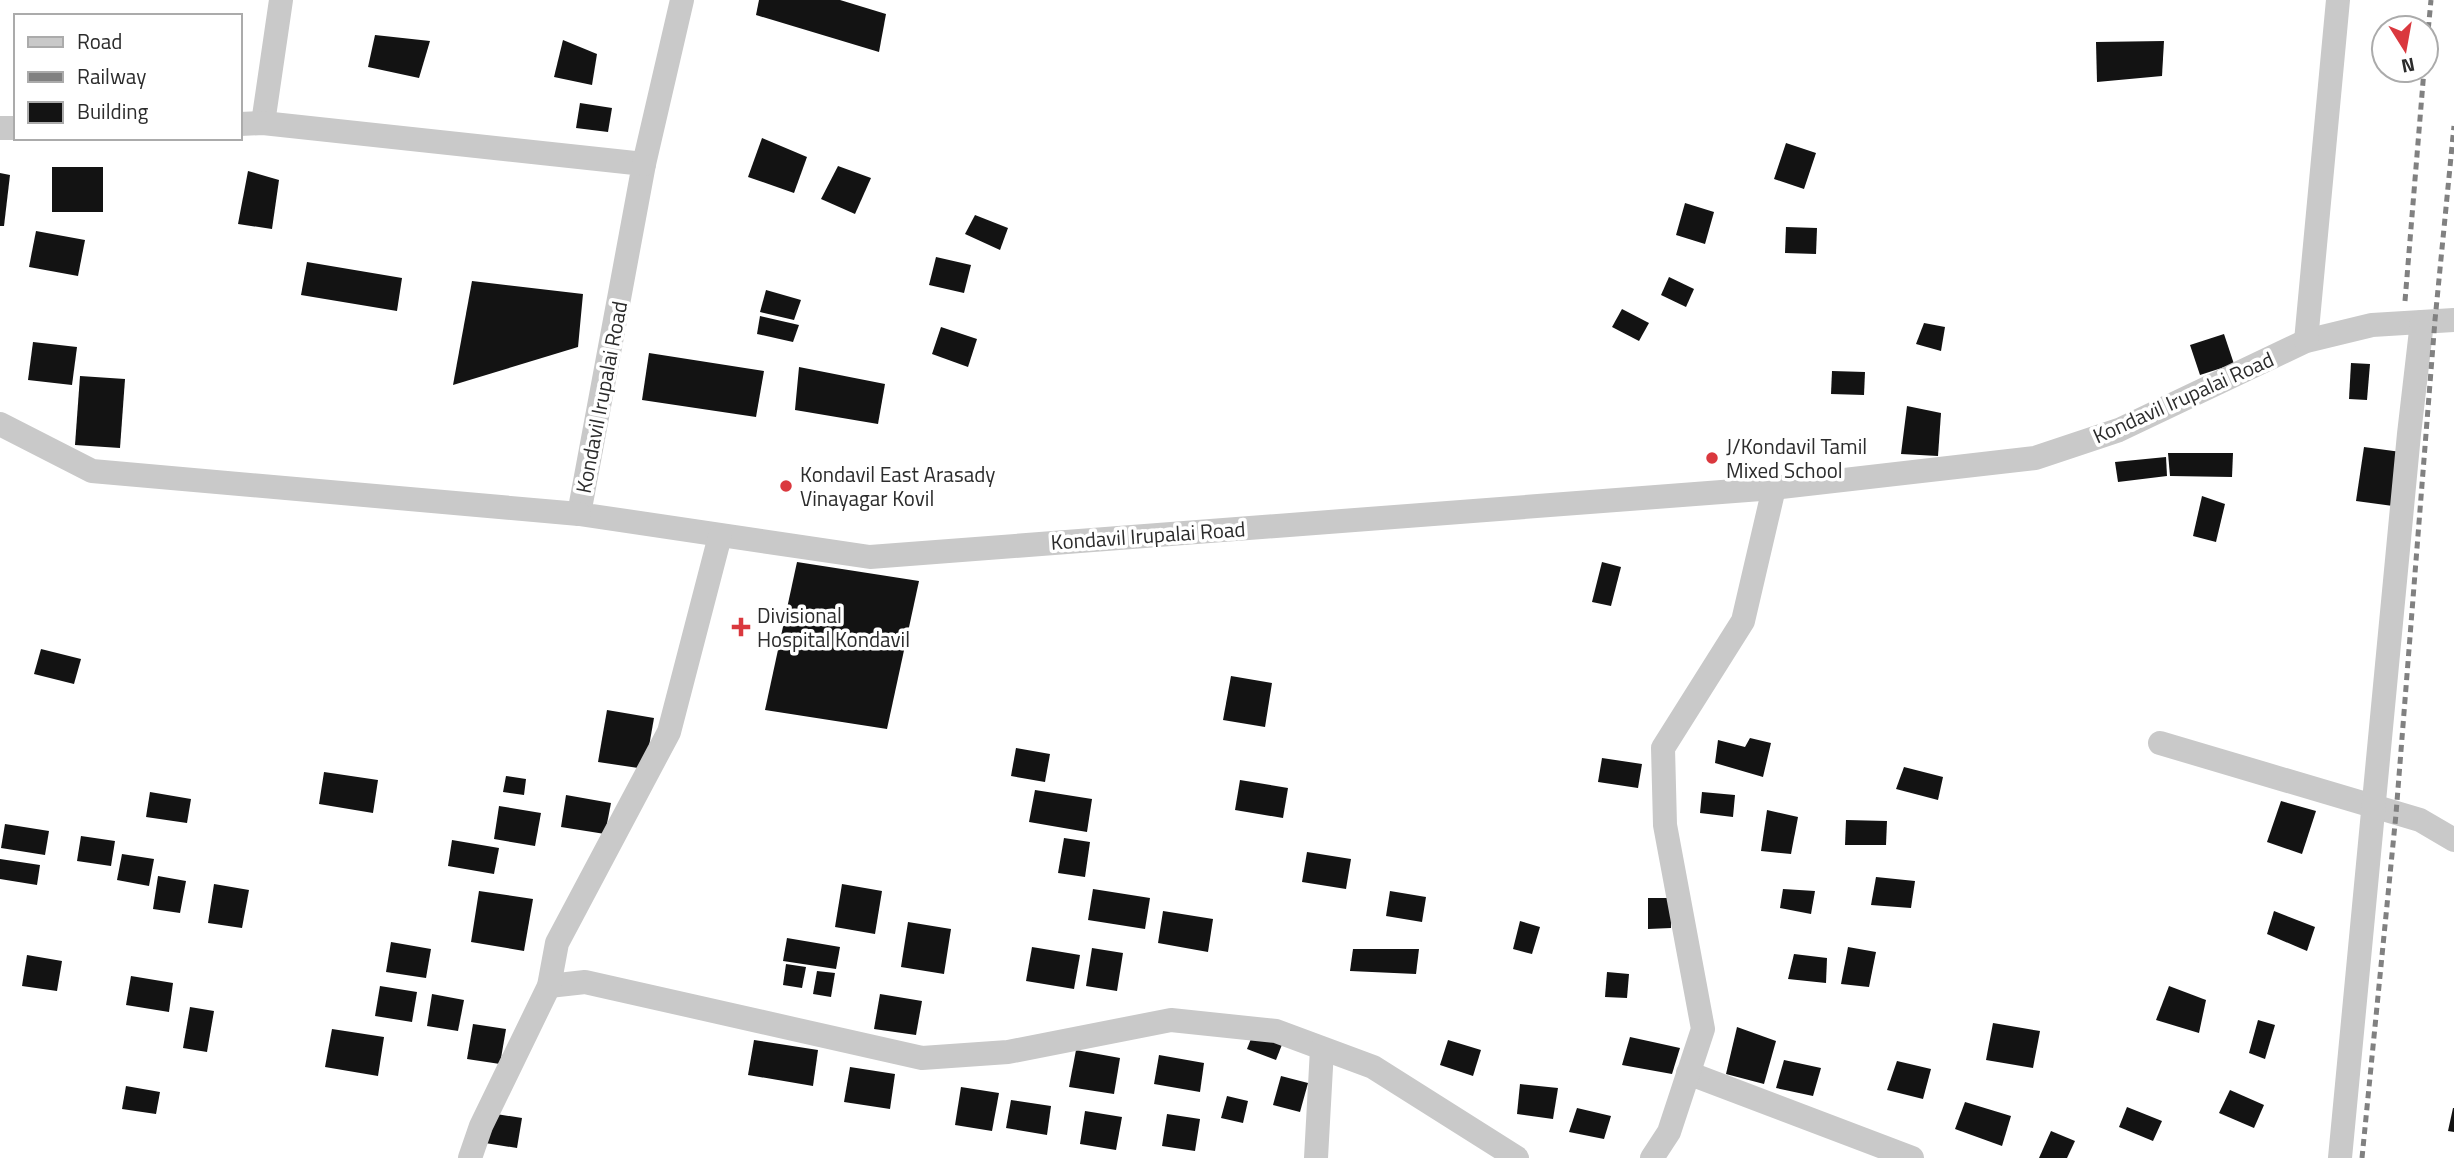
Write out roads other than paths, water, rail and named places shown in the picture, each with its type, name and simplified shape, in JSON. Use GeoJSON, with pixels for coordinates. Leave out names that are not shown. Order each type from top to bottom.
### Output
{"type":"FeatureCollection","features":[{"type":"Feature","properties":{"kind":"street"},"geometry":{"type":"LineString","coordinates":[[281,0],[252,123],[644,164]]}},
{"type":"Feature","properties":{"kind":"street","name":"Kondavil Irupalai Road"},"geometry":{"type":"LineString","coordinates":[[682,0],[644,164],[579,514],[870,557],[1774,488],[2035,458],[2119,430],[2306,341],[2372,325],[2454,320]]}},
{"type":"Feature","properties":{"kind":"street"},"geometry":{"type":"LineString","coordinates":[[2306,341],[2338,0]]}},
{"type":"Feature","properties":{"kind":"street"},"geometry":{"type":"LineString","coordinates":[[2340,1158],[2422,322]]}},
{"type":"Feature","properties":{"kind":"street"},"geometry":{"type":"LineString","coordinates":[[0,424],[92,471],[579,514]]}},
{"type":"Feature","properties":{"kind":"street"},"geometry":{"type":"LineString","coordinates":[[1653,1158],[1670,1132],[1703,1030],[1665,825],[1663,748],[1744,621],[1774,488]]}},
{"type":"Feature","properties":{"kind":"street"},"geometry":{"type":"LineString","coordinates":[[470,1158],[481,1126],[549,986],[557,943],[669,732],[720,536]]}},
{"type":"Feature","properties":{"kind":"street"},"geometry":{"type":"LineString","coordinates":[[2160,743],[2420,820],[2454,840]]}},
{"type":"Feature","properties":{"kind":"street"},"geometry":{"type":"LineString","coordinates":[[549,986],[585,982],[922,1058],[1008,1052],[1171,1020],[1276,1031],[1373,1067],[1517,1158]]}},
{"type":"Feature","properties":{"kind":"street"},"geometry":{"type":"LineString","coordinates":[[1316,1158],[1322,1049]]}},
{"type":"Feature","properties":{"kind":"street"},"geometry":{"type":"LineString","coordinates":[[1688,1073],[1912,1158]]}},
{"type":"Feature","properties":{"kind":"railway"},"geometry":{"type":"LineString","coordinates":[[2430,14],[2431,0]]}},
{"type":"Feature","properties":{"kind":"railway"},"geometry":{"type":"LineString","coordinates":[[2405,301],[2423,84]]}},
{"type":"Feature","properties":{"kind":"railway"},"geometry":{"type":"LineString","coordinates":[[2362,1158],[2396,814],[2435,320],[2454,126]]}},
{"type":"Feature","properties":{"kind":"place","name":"J/Kondavil Tamil Mixed School"},"geometry":{"type":"Point","coordinates":[1712,458]}},
{"type":"Feature","properties":{"kind":"place","name":"Kondavil East Arasady Vinayagar Kovil"},"geometry":{"type":"Point","coordinates":[786,486]}},
{"type":"Feature","properties":{"kind":"place","name":"Divisional Hospital Kondavil"},"geometry":{"type":"Point","coordinates":[741,627]}}]}
